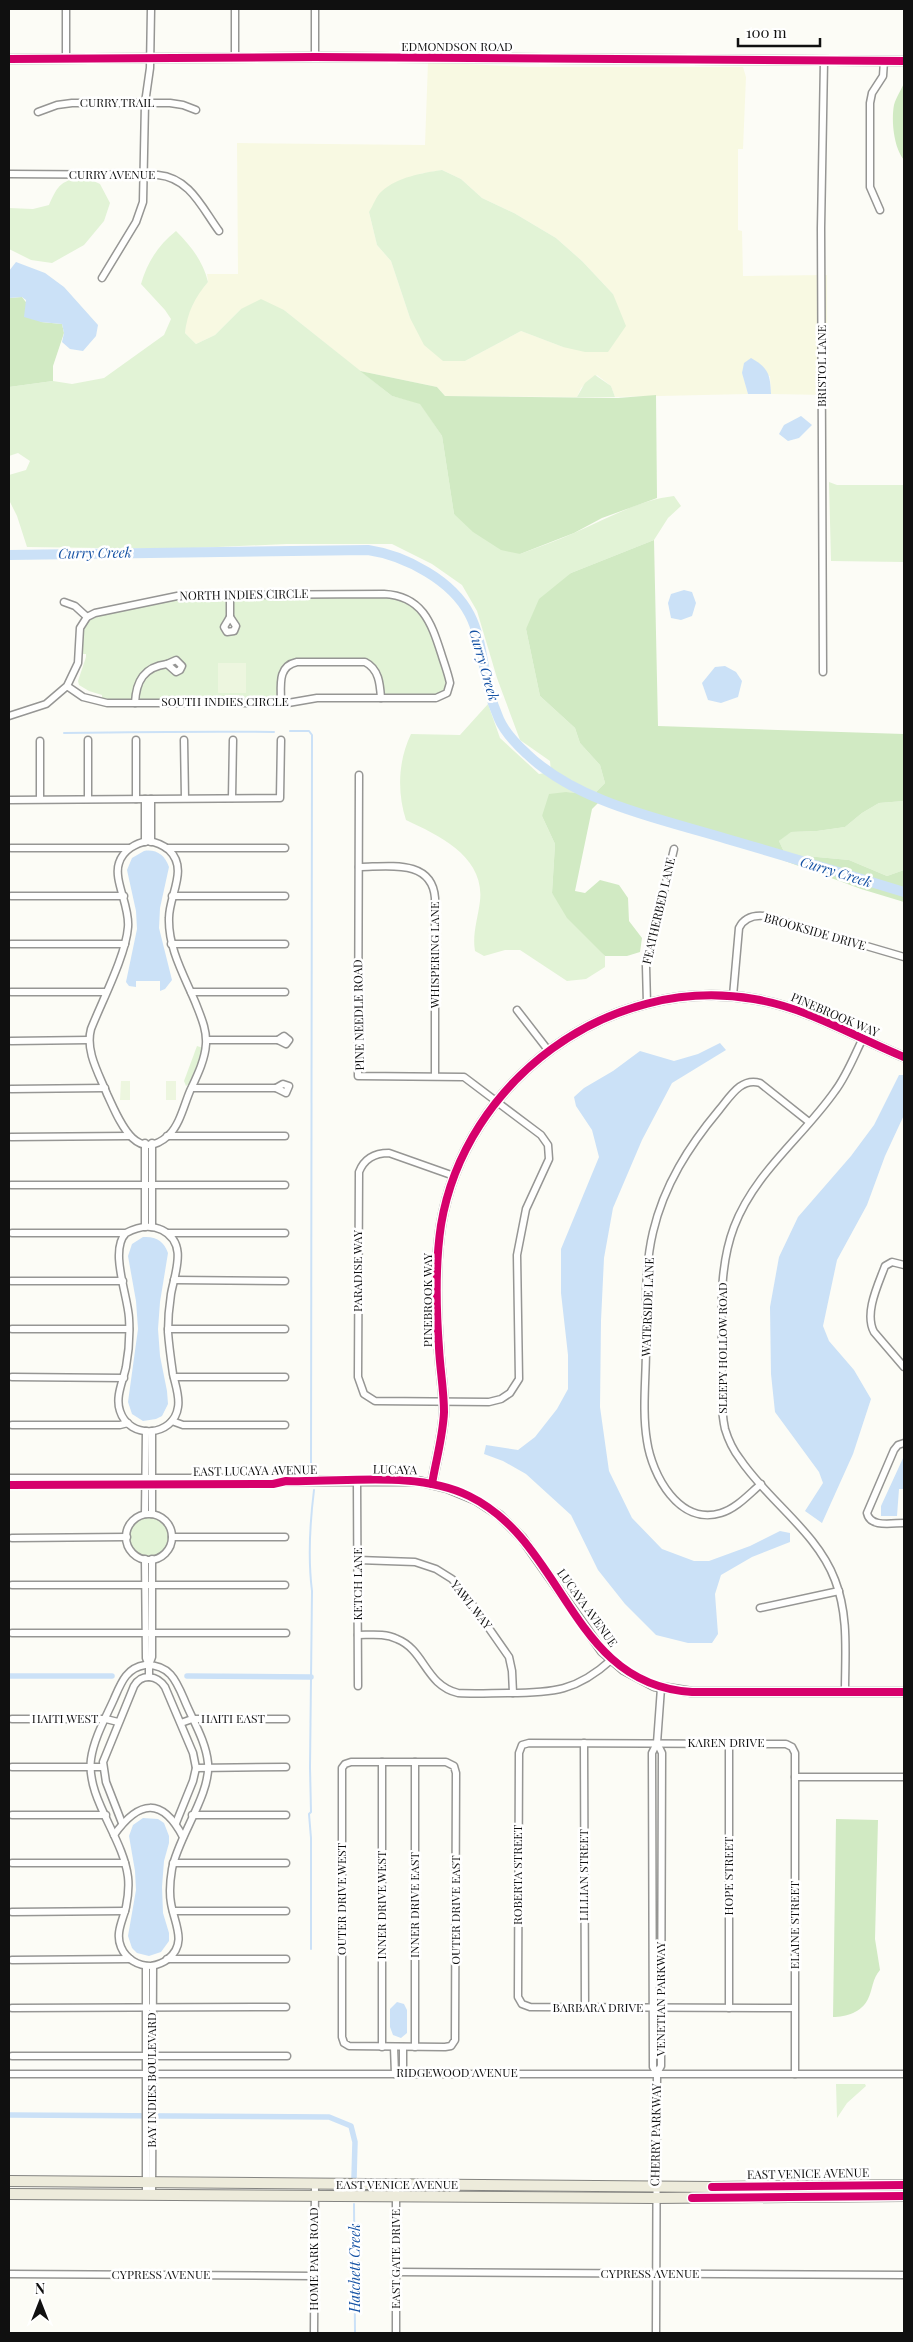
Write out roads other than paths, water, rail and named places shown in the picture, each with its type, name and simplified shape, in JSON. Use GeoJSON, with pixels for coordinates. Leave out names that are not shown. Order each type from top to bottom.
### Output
{"type":"FeatureCollection","features":[{"type":"Feature","properties":{"kind":"main road","name":"EAST VENICE AVENUE"},"geometry":{"type":"LineString","coordinates":[[9,2181],[396,2185],[904,2185]]}},
{"type":"Feature","properties":{"kind":"main road","name":"EAST VENICE AVENUE"},"geometry":{"type":"LineString","coordinates":[[9,2194],[656,2198],[904,2196]]}},
{"type":"Feature","properties":{"kind":"street"},"geometry":{"type":"LineString","coordinates":[[66,9],[66,59]]}},
{"type":"Feature","properties":{"kind":"street"},"geometry":{"type":"LineString","coordinates":[[102,278],[139,215],[144,196],[145,103],[150,58],[151,9]]}},
{"type":"Feature","properties":{"kind":"street"},"geometry":{"type":"LineString","coordinates":[[235,9],[235,58]]}},
{"type":"Feature","properties":{"kind":"street"},"geometry":{"type":"LineString","coordinates":[[314,56],[315,9]]}},
{"type":"Feature","properties":{"kind":"street","name":"EDMONDSON ROAD"},"geometry":{"type":"LineString","coordinates":[[9,59],[314,56],[904,61]]}},
{"type":"Feature","properties":{"kind":"street","name":"BRISTOL LANE"},"geometry":{"type":"LineString","coordinates":[[824,61],[821,228],[824,672]]}},
{"type":"Feature","properties":{"kind":"street"},"geometry":{"type":"LineString","coordinates":[[880,210],[870,187],[870,103],[872,93],[884,76],[884,61]]}},
{"type":"Feature","properties":{"kind":"street","name":"CURRY TRAIL"},"geometry":{"type":"LineString","coordinates":[[38,112],[57,105],[72,103],[177,104],[196,110]]}},
{"type":"Feature","properties":{"kind":"street","name":"CURRY AVENUE"},"geometry":{"type":"LineString","coordinates":[[9,174],[166,176],[185,185],[219,231]]}},
{"type":"Feature","properties":{"kind":"street"},"geometry":{"type":"LineString","coordinates":[[230,594],[230,617]]}},
{"type":"Feature","properties":{"kind":"street","name":"NORTH INDIES CIRCLE"},"geometry":{"type":"LineString","coordinates":[[87,617],[95,612],[172,596],[384,594],[406,599],[420,609],[432,626],[450,680],[446,693]]}},
{"type":"Feature","properties":{"kind":"street"},"geometry":{"type":"LineString","coordinates":[[9,716],[46,704],[67,686],[78,663],[79,632],[87,617],[75,606],[64,602]]}},
{"type":"Feature","properties":{"kind":"street"},"geometry":{"type":"LineString","coordinates":[[281,703],[282,675],[288,666],[297,662],[365,662],[372,667],[377,675],[381,698]]}},
{"type":"Feature","properties":{"kind":"street"},"geometry":{"type":"LineString","coordinates":[[135,702],[136,687],[144,674],[154,666],[167,664]]}},
{"type":"Feature","properties":{"kind":"street","name":"SOUTH INDIES CIRCLE"},"geometry":{"type":"LineString","coordinates":[[67,686],[83,697],[95,701],[135,702],[281,703],[317,698],[436,698],[446,693]]}},
{"type":"Feature","properties":{"kind":"street"},"geometry":{"type":"LineString","coordinates":[[88,740],[88,799]]}},
{"type":"Feature","properties":{"kind":"street"},"geometry":{"type":"LineString","coordinates":[[136,740],[136,799]]}},
{"type":"Feature","properties":{"kind":"street"},"geometry":{"type":"LineString","coordinates":[[184,740],[185,798]]}},
{"type":"Feature","properties":{"kind":"street"},"geometry":{"type":"LineString","coordinates":[[232,798],[233,740]]}},
{"type":"Feature","properties":{"kind":"street"},"geometry":{"type":"LineString","coordinates":[[9,800],[40,798],[280,798],[281,740]]}},
{"type":"Feature","properties":{"kind":"street"},"geometry":{"type":"LineString","coordinates":[[40,741],[40,798]]}},
{"type":"Feature","properties":{"kind":"street","name":"PINE NEEDLE ROAD"},"geometry":{"type":"LineString","coordinates":[[359,774],[358,1076],[435,1075],[464,1077],[540,1135],[546,1142],[550,1152],[548,1162],[526,1209],[518,1243],[516,1296],[519,1379],[510,1394],[496,1401],[444,1402]]}},
{"type":"Feature","properties":{"kind":"street"},"geometry":{"type":"LineString","coordinates":[[148,799],[148,842]]}},
{"type":"Feature","properties":{"kind":"street"},"geometry":{"type":"LineString","coordinates":[[11,848],[129,848],[148,842],[166,848],[285,848]]}},
{"type":"Feature","properties":{"kind":"street"},"geometry":{"type":"LineString","coordinates":[[129,848],[122,856],[118,867],[128,922],[124,944],[89,1040],[104,1088],[120,1122],[129,1136]]}},
{"type":"Feature","properties":{"kind":"street"},"geometry":{"type":"LineString","coordinates":[[166,848],[176,858],[178,867],[178,879],[172,896],[169,919],[171,944],[203,1022],[207,1040],[204,1058],[192,1088],[177,1123],[167,1136]]}},
{"type":"Feature","properties":{"kind":"street","name":"FEATHERBED LANE"},"geometry":{"type":"LineString","coordinates":[[647,1004],[646,966],[674,848]]}},
{"type":"Feature","properties":{"kind":"street","name":"WHISPERING LANE"},"geometry":{"type":"LineString","coordinates":[[359,867],[409,867],[424,874],[432,886],[435,898],[435,1075]]}},
{"type":"Feature","properties":{"kind":"street"},"geometry":{"type":"LineString","coordinates":[[11,896],[124,896]]}},
{"type":"Feature","properties":{"kind":"street"},"geometry":{"type":"LineString","coordinates":[[172,896],[285,896]]}},
{"type":"Feature","properties":{"kind":"street","name":"BROOKSIDE DRIVE"},"geometry":{"type":"LineString","coordinates":[[733,996],[739,928],[745,920],[754,916],[764,916],[904,957]]}},
{"type":"Feature","properties":{"kind":"street"},"geometry":{"type":"LineString","coordinates":[[11,944],[124,944]]}},
{"type":"Feature","properties":{"kind":"street"},"geometry":{"type":"LineString","coordinates":[[171,944],[285,944]]}},
{"type":"Feature","properties":{"kind":"street"},"geometry":{"type":"LineString","coordinates":[[11,992],[105,992]]}},
{"type":"Feature","properties":{"kind":"street"},"geometry":{"type":"LineString","coordinates":[[191,992],[285,992]]}},
{"type":"Feature","properties":{"kind":"street","name":"PINEBROOK WAY"},"geometry":{"type":"LineString","coordinates":[[432,1484],[444,1402],[438,1328],[438,1259],[442,1222],[454,1176],[472,1137],[497,1101],[520,1074],[548,1050],[589,1025],[612,1014],[647,1004],[693,996],[733,996],[765,1001],[796,1009],[904,1057]]}},
{"type":"Feature","properties":{"kind":"street"},"geometry":{"type":"LineString","coordinates":[[518,1010],[548,1050]]}},
{"type":"Feature","properties":{"kind":"street","name":"SLEEPY HOLLOW ROAD"},"geometry":{"type":"LineString","coordinates":[[845,1692],[846,1630],[839,1591],[832,1572],[820,1554],[736,1453],[724,1422],[722,1375],[723,1269],[733,1229],[746,1200],[762,1177],[839,1086],[863,1038]]}},
{"type":"Feature","properties":{"kind":"street"},"geometry":{"type":"LineString","coordinates":[[11,1040],[89,1040]]}},
{"type":"Feature","properties":{"kind":"street"},"geometry":{"type":"LineString","coordinates":[[207,1040],[278,1040]]}},
{"type":"Feature","properties":{"kind":"street","name":"WATERSIDE LANE"},"geometry":{"type":"LineString","coordinates":[[761,1484],[734,1507],[722,1513],[708,1515],[692,1512],[678,1504],[659,1476],[650,1454],[646,1425],[646,1292],[648,1257],[659,1211],[678,1167],[700,1133],[740,1086],[750,1081],[760,1082],[809,1122]]}},
{"type":"Feature","properties":{"kind":"street"},"geometry":{"type":"LineString","coordinates":[[11,1089],[104,1088]]}},
{"type":"Feature","properties":{"kind":"street"},"geometry":{"type":"LineString","coordinates":[[192,1088],[276,1088]]}},
{"type":"Feature","properties":{"kind":"street"},"geometry":{"type":"LineString","coordinates":[[11,1137],[129,1136],[149,1143],[167,1136],[285,1136]]}},
{"type":"Feature","properties":{"kind":"street"},"geometry":{"type":"LineString","coordinates":[[149,1143],[149,1227]]}},
{"type":"Feature","properties":{"kind":"street","name":"PARADISE WAY"},"geometry":{"type":"LineString","coordinates":[[444,1402],[376,1402],[364,1394],[360,1387],[358,1377],[358,1180],[359,1172],[365,1162],[373,1156],[383,1153],[394,1154],[454,1176]]}},
{"type":"Feature","properties":{"kind":"street"},"geometry":{"type":"LineString","coordinates":[[12,1185],[285,1184]]}},
{"type":"Feature","properties":{"kind":"street"},"geometry":{"type":"LineString","coordinates":[[12,1233],[126,1234],[149,1227],[168,1233],[285,1233]]}},
{"type":"Feature","properties":{"kind":"street"},"geometry":{"type":"LineString","coordinates":[[126,1234],[120,1241],[118,1253],[129,1329],[124,1378],[119,1404],[122,1416],[128,1423],[149,1431],[165,1427],[172,1421],[177,1413],[179,1401],[168,1329],[178,1252],[176,1244],[168,1233]]}},
{"type":"Feature","properties":{"kind":"street"},"geometry":{"type":"LineString","coordinates":[[904,1265],[889,1262],[884,1266],[873,1300],[872,1326],[874,1332],[904,1367]]}},
{"type":"Feature","properties":{"kind":"street"},"geometry":{"type":"LineString","coordinates":[[174,1280],[285,1281]]}},
{"type":"Feature","properties":{"kind":"street"},"geometry":{"type":"LineString","coordinates":[[11,1281],[123,1281]]}},
{"type":"Feature","properties":{"kind":"street"},"geometry":{"type":"LineString","coordinates":[[12,1330],[129,1329]]}},
{"type":"Feature","properties":{"kind":"street"},"geometry":{"type":"LineString","coordinates":[[168,1329],[285,1329]]}},
{"type":"Feature","properties":{"kind":"street"},"geometry":{"type":"LineString","coordinates":[[12,1377],[124,1378]]}},
{"type":"Feature","properties":{"kind":"street"},"geometry":{"type":"LineString","coordinates":[[174,1377],[285,1377]]}},
{"type":"Feature","properties":{"kind":"street"},"geometry":{"type":"LineString","coordinates":[[172,1421],[183,1425],[285,1425]]}},
{"type":"Feature","properties":{"kind":"street"},"geometry":{"type":"LineString","coordinates":[[12,1425],[120,1425],[128,1423]]}},
{"type":"Feature","properties":{"kind":"street"},"geometry":{"type":"LineString","coordinates":[[149,1431],[149,1514]]}},
{"type":"Feature","properties":{"kind":"street"},"geometry":{"type":"LineString","coordinates":[[904,1443],[898,1445],[894,1450],[867,1513],[869,1520],[874,1523],[904,1524]]}},
{"type":"Feature","properties":{"kind":"street"},"geometry":{"type":"LineString","coordinates":[[9,1478],[40,1481]]}},
{"type":"Feature","properties":{"kind":"street"},"geometry":{"type":"LineString","coordinates":[[9,1484],[40,1481]]}},
{"type":"Feature","properties":{"kind":"street","name":"EAST LUCAYA AVENUE"},"geometry":{"type":"LineString","coordinates":[[40,1481],[237,1481],[276,1484],[286,1481],[357,1481]]}},
{"type":"Feature","properties":{"kind":"street","name":"LUCAYA"},"geometry":{"type":"LineString","coordinates":[[357,1481],[411,1481],[432,1484]]}},
{"type":"Feature","properties":{"kind":"street","name":"KETCH LANE"},"geometry":{"type":"LineString","coordinates":[[357,1481],[358,1686]]}},
{"type":"Feature","properties":{"kind":"street","name":"LUCAYA AVENUE"},"geometry":{"type":"LineString","coordinates":[[432,1484],[469,1496],[508,1522],[529,1548],[595,1642],[611,1660],[634,1676],[660,1688],[692,1692],[903,1692]]}},
{"type":"Feature","properties":{"kind":"street"},"geometry":{"type":"LineString","coordinates":[[149,1514],[166,1522],[172,1536],[171,1543],[164,1554],[149,1559],[132,1551],[126,1537],[134,1520],[149,1514]]}},
{"type":"Feature","properties":{"kind":"street"},"geometry":{"type":"LineString","coordinates":[[172,1536],[285,1537]]}},
{"type":"Feature","properties":{"kind":"street"},"geometry":{"type":"LineString","coordinates":[[12,1538],[126,1537]]}},
{"type":"Feature","properties":{"kind":"street"},"geometry":{"type":"LineString","coordinates":[[149,1559],[149,1633],[152,1657],[149,1665],[149,1677]]}},
{"type":"Feature","properties":{"kind":"street","name":"YAWL WAY"},"geometry":{"type":"LineString","coordinates":[[358,1560],[415,1562],[436,1568],[452,1579],[465,1594],[509,1657],[512,1671],[512,1693]]}},
{"type":"Feature","properties":{"kind":"street"},"geometry":{"type":"LineString","coordinates":[[12,1585],[285,1585]]}},
{"type":"Feature","properties":{"kind":"street"},"geometry":{"type":"LineString","coordinates":[[760,1608],[839,1591]]}},
{"type":"Feature","properties":{"kind":"street"},"geometry":{"type":"LineString","coordinates":[[12,1633],[286,1633]]}},
{"type":"Feature","properties":{"kind":"street"},"geometry":{"type":"LineString","coordinates":[[358,1635],[387,1636],[402,1641],[414,1652],[433,1679],[452,1691],[548,1693],[569,1688],[588,1679],[611,1660]]}},
{"type":"Feature","properties":{"kind":"street"},"geometry":{"type":"LineString","coordinates":[[130,1959],[121,1948],[119,1938],[128,1890],[125,1863],[93,1783],[90,1767],[93,1751],[124,1677],[136,1667],[149,1665],[163,1668],[173,1676],[206,1752],[208,1767],[204,1788],[173,1863],[170,1885],[173,1911],[179,1929],[179,1939],[174,1952],[167,1959]]}},
{"type":"Feature","properties":{"kind":"street"},"geometry":{"type":"LineString","coordinates":[[122,1823],[102,1767],[106,1752],[136,1682],[149,1677],[158,1680],[164,1685],[193,1753],[196,1768],[193,1781],[176,1823]]}},
{"type":"Feature","properties":{"kind":"street","name":"VENETIAN PARKWAY"},"geometry":{"type":"LineString","coordinates":[[657,1743],[662,1753],[662,2008],[661,2066],[657,2073],[653,2067],[652,1753],[657,1743],[660,1688]]}},
{"type":"Feature","properties":{"kind":"street","name":"HAITI WEST"},"geometry":{"type":"LineString","coordinates":[[12,1719],[106,1719],[118,1722]]}},
{"type":"Feature","properties":{"kind":"street","name":"HAITI EAST"},"geometry":{"type":"LineString","coordinates":[[181,1723],[192,1719],[286,1719]]}},
{"type":"Feature","properties":{"kind":"street","name":"KAREN DRIVE"},"geometry":{"type":"LineString","coordinates":[[521,1746],[529,1742],[789,1745],[795,1753],[795,1777]]}},
{"type":"Feature","properties":{"kind":"street","name":"LILLIAN STREET"},"geometry":{"type":"LineString","coordinates":[[584,1742],[584,2007]]}},
{"type":"Feature","properties":{"kind":"street","name":"HOPE STREET"},"geometry":{"type":"LineString","coordinates":[[729,1743],[729,2008]]}},
{"type":"Feature","properties":{"kind":"street","name":"ROBERTA STREET"},"geometry":{"type":"LineString","coordinates":[[521,1746],[518,1753],[518,1997],[522,2004]]}},
{"type":"Feature","properties":{"kind":"street","name":"INNER DRIVE WEST"},"geometry":{"type":"LineString","coordinates":[[382,1762],[382,2047]]}},
{"type":"Feature","properties":{"kind":"street","name":"OUTER DRIVE WEST"},"geometry":{"type":"LineString","coordinates":[[403,2047],[349,2046],[344,2043],[342,2037],[342,1770],[348,1763],[415,1762]]}},
{"type":"Feature","properties":{"kind":"street","name":"INNER DRIVE EAST"},"geometry":{"type":"LineString","coordinates":[[415,1762],[415,2047]]}},
{"type":"Feature","properties":{"kind":"street","name":"OUTER DRIVE EAST"},"geometry":{"type":"LineString","coordinates":[[403,2047],[447,2047],[455,2040],[456,1773],[454,1766],[446,1762],[415,1762]]}},
{"type":"Feature","properties":{"kind":"street"},"geometry":{"type":"LineString","coordinates":[[12,1767],[102,1767]]}},
{"type":"Feature","properties":{"kind":"street"},"geometry":{"type":"LineString","coordinates":[[196,1768],[286,1767]]}},
{"type":"Feature","properties":{"kind":"street"},"geometry":{"type":"LineString","coordinates":[[795,1777],[904,1778]]}},
{"type":"Feature","properties":{"kind":"street","name":"ELAINE STREET"},"geometry":{"type":"LineString","coordinates":[[795,1777],[795,2074]]}},
{"type":"Feature","properties":{"kind":"street"},"geometry":{"type":"LineString","coordinates":[[114,1835],[122,1823],[135,1812],[150,1808],[167,1814],[176,1823],[183,1837]]}},
{"type":"Feature","properties":{"kind":"street"},"geometry":{"type":"LineString","coordinates":[[12,1815],[106,1815]]}},
{"type":"Feature","properties":{"kind":"street"},"geometry":{"type":"LineString","coordinates":[[192,1815],[286,1815]]}},
{"type":"Feature","properties":{"kind":"street"},"geometry":{"type":"LineString","coordinates":[[652,1836],[661,1836]]}},
{"type":"Feature","properties":{"kind":"street"},"geometry":{"type":"LineString","coordinates":[[12,1864],[125,1863]]}},
{"type":"Feature","properties":{"kind":"street"},"geometry":{"type":"LineString","coordinates":[[173,1863],[286,1863]]}},
{"type":"Feature","properties":{"kind":"street"},"geometry":{"type":"LineString","coordinates":[[12,1912],[125,1911]]}},
{"type":"Feature","properties":{"kind":"street"},"geometry":{"type":"LineString","coordinates":[[173,1911],[286,1911]]}},
{"type":"Feature","properties":{"kind":"street"},"geometry":{"type":"LineString","coordinates":[[652,1920],[662,1919]]}},
{"type":"Feature","properties":{"kind":"street"},"geometry":{"type":"LineString","coordinates":[[12,1960],[130,1959],[149,1966],[167,1959],[286,1960]]}},
{"type":"Feature","properties":{"kind":"street","name":"BAY INDIES BOULEVARD"},"geometry":{"type":"LineString","coordinates":[[149,1966],[149,2195]]}},
{"type":"Feature","properties":{"kind":"street","name":"BARBARA DRIVE"},"geometry":{"type":"LineString","coordinates":[[522,2004],[530,2007],[794,2008]]}},
{"type":"Feature","properties":{"kind":"street"},"geometry":{"type":"LineString","coordinates":[[12,2008],[286,2007]]}},
{"type":"Feature","properties":{"kind":"street"},"geometry":{"type":"LineString","coordinates":[[394,2047],[395,2074]]}},
{"type":"Feature","properties":{"kind":"street"},"geometry":{"type":"LineString","coordinates":[[403,2047],[403,2074]]}},
{"type":"Feature","properties":{"kind":"street"},"geometry":{"type":"LineString","coordinates":[[12,2056],[287,2056]]}},
{"type":"Feature","properties":{"kind":"street","name":"CHERRY PARKWAY"},"geometry":{"type":"LineString","coordinates":[[656,2333],[657,2073]]}},
{"type":"Feature","properties":{"kind":"street","name":"RIDGEWOOD AVENUE"},"geometry":{"type":"LineString","coordinates":[[9,2074],[904,2074]]}},
{"type":"Feature","properties":{"kind":"street","name":"HOME PARK ROAD"},"geometry":{"type":"LineString","coordinates":[[314,2333],[315,2184]]}},
{"type":"Feature","properties":{"kind":"street","name":"EAST GATE DRIVE"},"geometry":{"type":"LineString","coordinates":[[396,2185],[396,2333]]}},
{"type":"Feature","properties":{"kind":"street","name":"CYPRESS AVENUE"},"geometry":{"type":"LineString","coordinates":[[396,2272],[904,2275]]}},
{"type":"Feature","properties":{"kind":"street","name":"CYPRESS AVENUE"},"geometry":{"type":"LineString","coordinates":[[9,2274],[314,2276]]}},
{"type":"Feature","properties":{"kind":"water"},"geometry":{"type":"Polygon","coordinates":[[[16,262],[45,273],[64,287],[98,325],[96,336],[83,351],[70,349],[62,342],[64,333],[62,324],[41,322],[24,317],[26,300],[22,297],[9,298],[9,271],[16,262]]]}},
{"type":"Feature","properties":{"kind":"water"},"geometry":{"type":"Polygon","coordinates":[[[751,358],[765,369],[770,382],[771,394],[748,394],[742,373],[744,363],[751,358]]]}},
{"type":"Feature","properties":{"kind":"water"},"geometry":{"type":"Polygon","coordinates":[[[801,416],[812,425],[799,438],[788,441],[779,434],[784,425],[801,416]]]}},
{"type":"Feature","properties":{"kind":"water"},"geometry":{"type":"Polygon","coordinates":[[[684,590],[692,592],[696,603],[692,616],[681,620],[671,618],[668,603],[671,594],[684,590]]]}},
{"type":"Feature","properties":{"kind":"water"},"geometry":{"type":"Polygon","coordinates":[[[725,666],[736,672],[742,681],[738,697],[721,703],[708,700],[702,683],[715,667],[725,666]]]}},
{"type":"Feature","properties":{"kind":"water"},"geometry":{"type":"Polygon","coordinates":[[[144,851],[160,854],[169,867],[160,908],[159,928],[172,980],[165,989],[160,991],[160,981],[136,981],[136,987],[129,986],[126,982],[137,929],[136,911],[127,870],[132,858],[144,851]]]}},
{"type":"Feature","properties":{"kind":"water"},"geometry":{"type":"Polygon","coordinates":[[[720,1043],[726,1050],[672,1083],[642,1140],[613,1208],[604,1258],[600,1407],[609,1471],[632,1518],[662,1549],[694,1561],[709,1561],[750,1546],[780,1531],[790,1533],[790,1542],[752,1557],[721,1575],[715,1594],[718,1634],[712,1643],[688,1643],[656,1635],[625,1604],[598,1570],[571,1515],[526,1474],[503,1461],[484,1454],[486,1445],[518,1450],[535,1437],[557,1409],[568,1389],[568,1355],[561,1293],[561,1249],[599,1157],[592,1130],[576,1106],[574,1097],[584,1088],[613,1071],[640,1051],[674,1061],[698,1054],[720,1043]]]}},
{"type":"Feature","properties":{"kind":"water"},"geometry":{"type":"Polygon","coordinates":[[[899,1075],[904,1075],[904,1115],[885,1156],[867,1205],[837,1260],[823,1326],[829,1341],[854,1370],[871,1399],[853,1454],[822,1523],[805,1511],[823,1483],[819,1472],[775,1412],[771,1374],[770,1307],[779,1257],[798,1217],[851,1156],[874,1125],[899,1075]]]}},
{"type":"Feature","properties":{"kind":"water"},"geometry":{"type":"Polygon","coordinates":[[[143,1237],[152,1237],[159,1240],[168,1253],[160,1302],[158,1329],[160,1356],[168,1404],[162,1416],[143,1421],[132,1414],[128,1402],[138,1329],[136,1301],[128,1256],[132,1244],[143,1237]]]}},
{"type":"Feature","properties":{"kind":"water"},"geometry":{"type":"Polygon","coordinates":[[[904,1456],[904,1489],[899,1489],[897,1516],[881,1516],[881,1506],[904,1456]]]}},
{"type":"Feature","properties":{"kind":"water"},"geometry":{"type":"Polygon","coordinates":[[[143,1818],[158,1819],[164,1823],[169,1836],[164,1861],[162,1887],[163,1913],[169,1933],[169,1941],[161,1952],[149,1956],[137,1953],[132,1948],[128,1936],[136,1890],[129,1836],[133,1825],[143,1818]]]}},
{"type":"Feature","properties":{"kind":"water"},"geometry":{"type":"Polygon","coordinates":[[[397,2002],[404,2004],[407,2010],[407,2033],[401,2038],[393,2035],[390,2027],[390,2009],[397,2002]]]}},
{"type":"Feature","properties":{"kind":"waterway","name":"Curry Creek"},"geometry":{"type":"LineString","coordinates":[[9,555],[368,550],[399,558],[427,572],[449,588],[463,604],[473,621],[491,697],[501,724],[519,746],[548,771],[570,785],[621,807],[904,892]]}},
{"type":"Feature","properties":{"kind":"waterway"},"geometry":{"type":"LineString","coordinates":[[290,731],[309,731],[312,735],[311,1475]]}},
{"type":"Feature","properties":{"kind":"waterway"},"geometry":{"type":"LineString","coordinates":[[64,733],[274,732]]}},
{"type":"Feature","properties":{"kind":"waterway"},"geometry":{"type":"LineString","coordinates":[[311,1949],[311,1838],[309,1814],[311,1812],[312,1591],[310,1553],[314,1490]]}},
{"type":"Feature","properties":{"kind":"waterway"},"geometry":{"type":"LineString","coordinates":[[9,1676],[112,1676]]}},
{"type":"Feature","properties":{"kind":"waterway"},"geometry":{"type":"LineString","coordinates":[[187,1676],[311,1677]]}},
{"type":"Feature","properties":{"kind":"waterway"},"geometry":{"type":"LineString","coordinates":[[9,2115],[329,2117],[351,2126],[355,2142],[354,2178]]}},
{"type":"Feature","properties":{"kind":"waterway","name":"Hatchett Creek"},"geometry":{"type":"LineString","coordinates":[[354,2204],[355,2333]]}}]}
